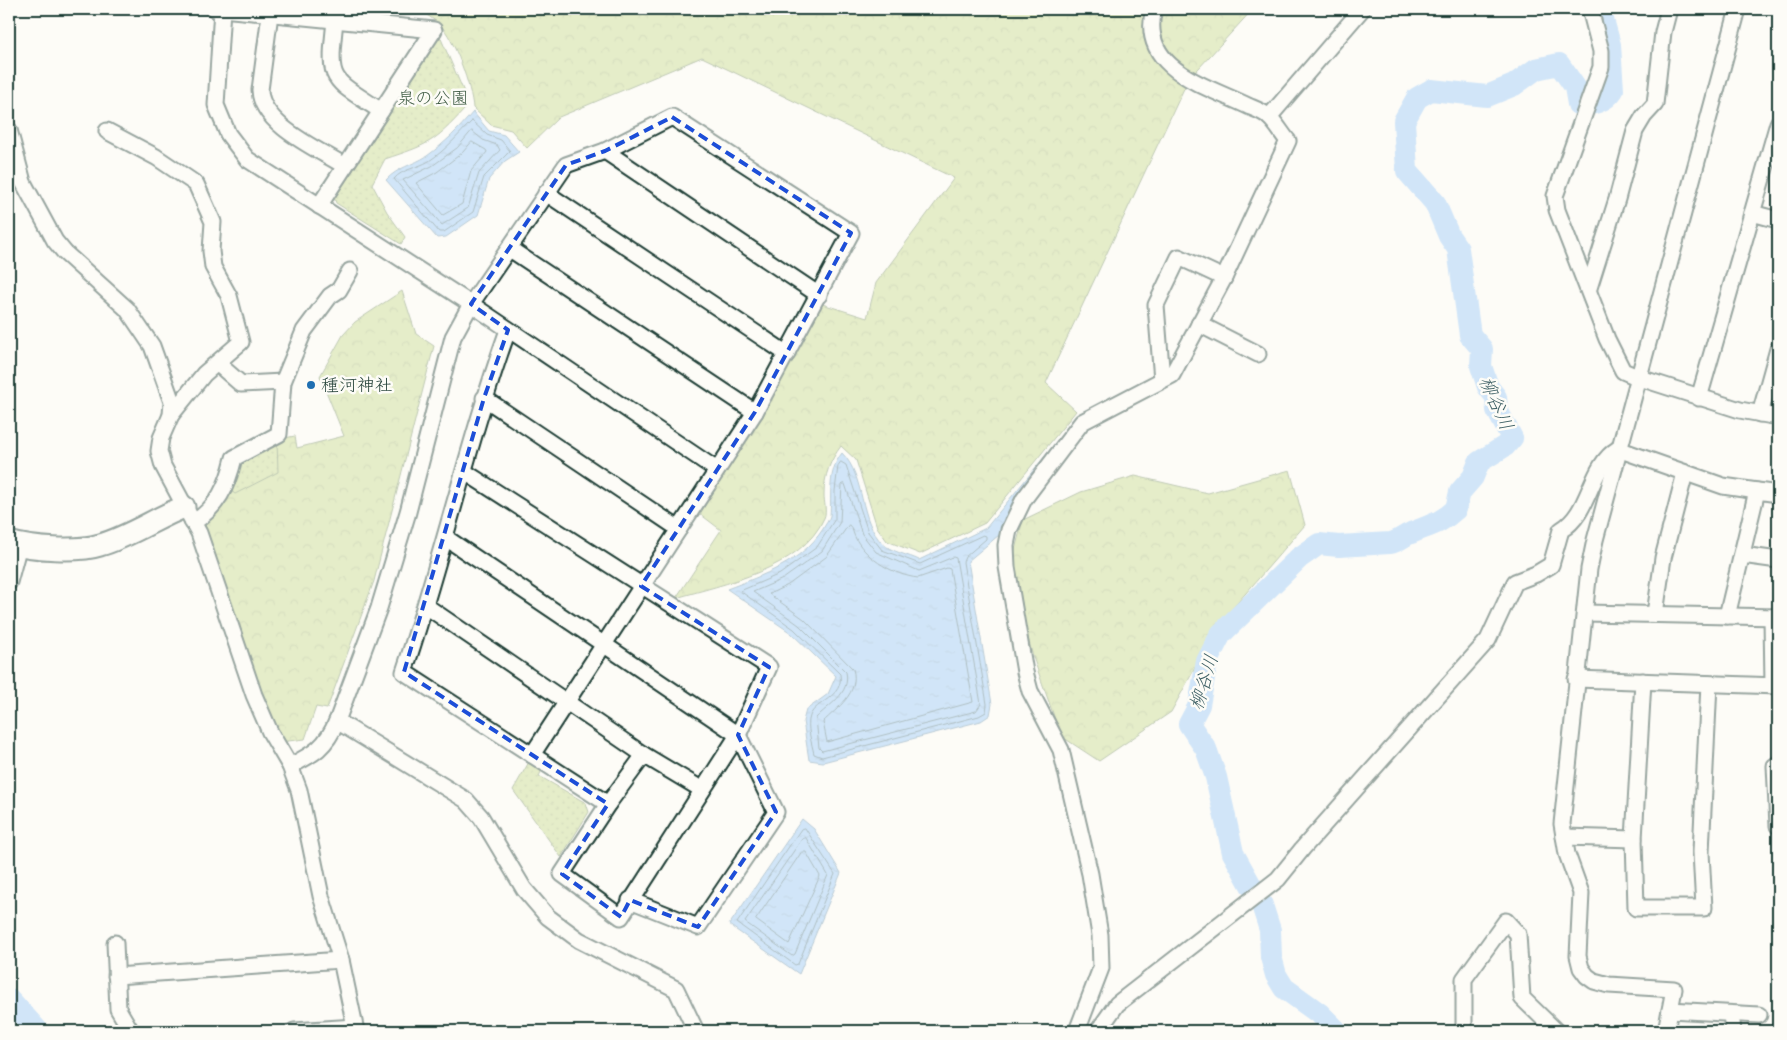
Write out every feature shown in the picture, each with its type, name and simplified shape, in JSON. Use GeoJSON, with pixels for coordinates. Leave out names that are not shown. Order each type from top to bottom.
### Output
{"type":"FeatureCollection","features":[{"type":"Feature","properties":{"kind":"street"},"geometry":{"type":"LineString","coordinates":[[319,206],[434,30],[220,9],[216,105],[228,134],[246,159],[319,206],[416,274],[471,304],[717,470]]}},
{"type":"Feature","properties":{"kind":"street"},"geometry":{"type":"LineString","coordinates":[[1077,1031],[1101,968],[1100,935],[1090,874],[1061,750],[1030,691],[1024,672],[1007,567],[1006,545],[1009,530],[1024,499],[1082,422],[1172,375],[1224,278],[1288,142],[1269,116],[1194,82],[1172,68],[1160,55],[1153,37],[1151,22],[1154,9]]}},
{"type":"Feature","properties":{"kind":"street"},"geometry":{"type":"LineString","coordinates":[[1269,116],[1362,9]]}},
{"type":"Feature","properties":{"kind":"street"},"geometry":{"type":"LineString","coordinates":[[1590,9],[1601,51],[1600,67],[1555,196],[1557,210],[1608,339],[1623,370],[1637,377],[1699,398],[1778,417]]}},
{"type":"Feature","properties":{"kind":"street"},"geometry":{"type":"LineString","coordinates":[[1589,288],[1618,198],[1635,131],[1644,116],[1655,104],[1663,32],[1669,9]]}},
{"type":"Feature","properties":{"kind":"street"},"geometry":{"type":"LineString","coordinates":[[1666,1031],[1674,989],[1609,985],[1594,981],[1586,976],[1581,968],[1577,941],[1582,892],[1567,854],[1562,824],[1576,679],[1595,540],[1637,377],[1738,9]]}},
{"type":"Feature","properties":{"kind":"street"},"geometry":{"type":"LineString","coordinates":[[270,14],[260,90],[261,100],[266,111],[276,123],[345,166]]}},
{"type":"Feature","properties":{"kind":"street"},"geometry":{"type":"LineString","coordinates":[[335,20],[331,56],[333,74],[339,83],[381,111]]}},
{"type":"Feature","properties":{"kind":"street"},"geometry":{"type":"LineString","coordinates":[[290,766],[313,754],[330,738],[337,722],[379,608],[408,512],[453,337],[471,304],[566,164],[605,151],[672,118],[852,233],[755,412],[532,755]]}},
{"type":"Feature","properties":{"kind":"street"},"geometry":{"type":"LineString","coordinates":[[1699,398],[1778,123]]}},
{"type":"Feature","properties":{"kind":"street"},"geometry":{"type":"LineString","coordinates":[[9,130],[23,182],[54,241],[65,254],[127,309],[152,346],[172,402],[171,415]]}},
{"type":"Feature","properties":{"kind":"street"},"geometry":{"type":"LineString","coordinates":[[107,131],[156,157],[196,184],[213,222],[211,251],[213,267],[229,296],[241,342],[204,374],[171,415],[161,438],[159,450],[163,466],[198,533],[254,695],[270,732],[290,766],[298,790],[321,896],[341,960],[356,1029],[294,1031]]}},
{"type":"Feature","properties":{"kind":"street"},"geometry":{"type":"LineString","coordinates":[[605,151],[819,295]]}},
{"type":"Feature","properties":{"kind":"street"},"geometry":{"type":"LineString","coordinates":[[546,193],[787,354]]}},
{"type":"Feature","properties":{"kind":"street"},"geometry":{"type":"LineString","coordinates":[[1752,213],[1778,220]]}},
{"type":"Feature","properties":{"kind":"street"},"geometry":{"type":"LineString","coordinates":[[510,249],[755,412]]}},
{"type":"Feature","properties":{"kind":"street"},"geometry":{"type":"LineString","coordinates":[[1162,380],[1156,305],[1179,257],[1224,278]]}},
{"type":"Feature","properties":{"kind":"street"},"geometry":{"type":"LineString","coordinates":[[9,582],[14,544],[83,549],[101,545],[189,515],[206,514],[220,499],[234,458],[279,434],[283,382],[304,331],[330,296],[339,290],[350,271]]}},
{"type":"Feature","properties":{"kind":"street"},"geometry":{"type":"LineString","coordinates":[[1199,324],[1258,354]]}},
{"type":"Feature","properties":{"kind":"street"},"geometry":{"type":"LineString","coordinates":[[508,330],[484,398],[446,538],[404,672],[608,804]]}},
{"type":"Feature","properties":{"kind":"street"},"geometry":{"type":"LineString","coordinates":[[1760,414],[1778,349]]}},
{"type":"Feature","properties":{"kind":"street"},"geometry":{"type":"LineString","coordinates":[[217,363],[241,384],[283,382]]}},
{"type":"Feature","properties":{"kind":"street"},"geometry":{"type":"LineString","coordinates":[[484,398],[679,528]]}},
{"type":"Feature","properties":{"kind":"street"},"geometry":{"type":"LineString","coordinates":[[1618,449],[1723,486],[1778,494]]}},
{"type":"Feature","properties":{"kind":"street"},"geometry":{"type":"LineString","coordinates":[[1098,1031],[1118,1004],[1278,879],[1303,848],[1488,640],[1515,582],[1536,574],[1551,565],[1561,530],[1572,524],[1606,456],[1618,449]]}},
{"type":"Feature","properties":{"kind":"street"},"geometry":{"type":"LineString","coordinates":[[465,472],[769,668],[738,735],[701,789],[621,916],[562,874],[608,804],[644,755]]}},
{"type":"Feature","properties":{"kind":"street"},"geometry":{"type":"LineString","coordinates":[[1655,614],[1663,558],[1685,474]]}},
{"type":"Feature","properties":{"kind":"street"},"geometry":{"type":"LineString","coordinates":[[1727,616],[1757,491]]}},
{"type":"Feature","properties":{"kind":"street"},"geometry":{"type":"LineString","coordinates":[[446,538],[738,735],[776,812],[698,927],[630,900]]}},
{"type":"Feature","properties":{"kind":"street"},"geometry":{"type":"LineString","coordinates":[[1742,555],[1778,560]]}},
{"type":"Feature","properties":{"kind":"street"},"geometry":{"type":"LineString","coordinates":[[426,606],[644,755],[701,789]]}},
{"type":"Feature","properties":{"kind":"street"},"geometry":{"type":"LineString","coordinates":[[1576,679],[1776,686],[1775,617],[1584,613]]}},
{"type":"Feature","properties":{"kind":"street"},"geometry":{"type":"LineString","coordinates":[[1643,682],[1634,839],[1636,908],[1704,908],[1701,852],[1709,684]]}},
{"type":"Feature","properties":{"kind":"street"},"geometry":{"type":"LineString","coordinates":[[337,722],[466,800],[482,817],[524,889],[548,917],[579,940],[676,989],[696,1031]]}},
{"type":"Feature","properties":{"kind":"street"},"geometry":{"type":"LineString","coordinates":[[1778,764],[1775,766],[1778,826]]}},
{"type":"Feature","properties":{"kind":"street"},"geometry":{"type":"LineString","coordinates":[[1564,837],[1634,839]]}},
{"type":"Feature","properties":{"kind":"street"},"geometry":{"type":"LineString","coordinates":[[1464,1031],[1464,980],[1506,921],[1518,934],[1522,998],[1556,1031]]}},
{"type":"Feature","properties":{"kind":"street"},"geometry":{"type":"LineString","coordinates":[[115,943],[118,1008],[131,1031]]}},
{"type":"Feature","properties":{"kind":"street"},"geometry":{"type":"LineString","coordinates":[[116,976],[341,960]]}},
{"type":"Feature","properties":{"kind":"street"},"geometry":{"type":"LineString","coordinates":[[1670,1010],[1759,1015]]}},
{"type":"Feature","properties":{"kind":"street"},"geometry":{"type":"LineString","coordinates":[[1731,1014],[1734,1031]]}},
{"type":"Feature","properties":{"kind":"highlighted area"},"geometry":{"type":"Polygon","coordinates":[[[672,117],[851,233],[755,412],[641,586],[769,667],[738,735],[776,812],[698,927],[630,900],[621,917],[562,874],[608,804],[404,672],[484,398],[508,330],[471,304],[566,165],[605,151],[672,117]]]}},
{"type":"Feature","properties":{"kind":"green space"},"geometry":{"type":"Polygon","coordinates":[[[418,9],[1253,9],[1188,80],[1046,383],[1076,411],[985,523],[920,554],[887,541],[877,527],[856,460],[841,446],[826,475],[824,488],[825,516],[813,536],[798,550],[780,562],[759,572],[676,598],[721,530],[700,514],[822,304],[867,318],[876,283],[954,178],[702,57],[559,117],[527,148],[511,130],[491,125],[473,108],[466,77],[451,40],[440,25],[418,9]]]}},
{"type":"Feature","properties":{"kind":"green space","name":"泉の公園"},"geometry":{"type":"Polygon","coordinates":[[[439,34],[464,92],[464,110],[445,130],[429,142],[385,159],[372,184],[387,212],[405,237],[401,244],[336,203],[333,194],[439,34]]]}},
{"type":"Feature","properties":{"kind":"green space"},"geometry":{"type":"Polygon","coordinates":[[[402,291],[416,334],[434,346],[374,581],[327,709],[316,707],[305,739],[280,742],[252,673],[202,526],[227,500],[236,462],[274,440],[295,436],[297,448],[344,436],[320,376],[343,335],[355,322],[402,291]]]}},
{"type":"Feature","properties":{"kind":"green space"},"geometry":{"type":"Polygon","coordinates":[[[277,440],[278,472],[235,494],[231,491],[237,462],[277,440]]]}},
{"type":"Feature","properties":{"kind":"green space"},"geometry":{"type":"Polygon","coordinates":[[[1290,470],[1305,525],[1219,624],[1171,712],[1099,761],[1061,736],[1033,657],[1010,568],[1023,520],[1081,492],[1135,476],[1208,493],[1290,470]]]}},
{"type":"Feature","properties":{"kind":"green space"},"geometry":{"type":"Polygon","coordinates":[[[529,762],[542,770],[539,776],[586,803],[589,812],[561,857],[513,790],[529,762]]]}},
{"type":"Feature","properties":{"kind":"water"},"geometry":{"type":"Polygon","coordinates":[[[473,112],[489,131],[504,135],[519,152],[505,161],[489,179],[478,215],[446,237],[437,238],[386,180],[396,172],[434,151],[452,136],[473,112]]]}},
{"type":"Feature","properties":{"kind":"water"},"geometry":{"type":"Polygon","coordinates":[[[1068,428],[1072,432],[1004,518],[999,535],[968,561],[992,704],[990,715],[981,721],[823,762],[809,760],[803,721],[806,710],[828,694],[836,676],[791,633],[727,589],[780,566],[804,551],[814,541],[830,516],[832,475],[837,460],[842,453],[850,463],[855,474],[869,523],[875,534],[887,547],[919,560],[986,528],[1068,428]]]}},
{"type":"Feature","properties":{"kind":"water"},"geometry":{"type":"Polygon","coordinates":[[[802,819],[814,829],[841,873],[799,974],[729,925],[802,819]]]}},
{"type":"Feature","properties":{"kind":"waterway","name":"柳谷川"},"geometry":{"type":"LineString","coordinates":[[1337,1031],[1320,1014],[1284,988],[1276,975],[1271,957],[1270,930],[1262,905],[1233,853],[1216,777],[1206,749],[1189,724],[1199,705],[1207,661],[1221,634],[1299,558],[1319,544],[1339,546],[1390,543],[1440,521],[1456,509],[1460,492],[1473,477],[1479,462],[1505,446],[1512,438],[1497,410],[1496,397],[1488,387],[1481,366],[1482,349],[1470,335],[1458,249],[1449,236],[1435,203],[1407,171],[1404,121],[1417,98],[1431,90],[1487,96],[1514,85],[1536,69],[1559,64],[1575,87],[1578,104],[1603,100],[1613,90],[1610,45],[1600,9]]}},
{"type":"Feature","properties":{"kind":"waterway"},"geometry":{"type":"LineString","coordinates":[[9,999],[38,1031]]}},
{"type":"Feature","properties":{"kind":"place","name":"種河神社"},"geometry":{"type":"Point","coordinates":[311,385]}}]}
